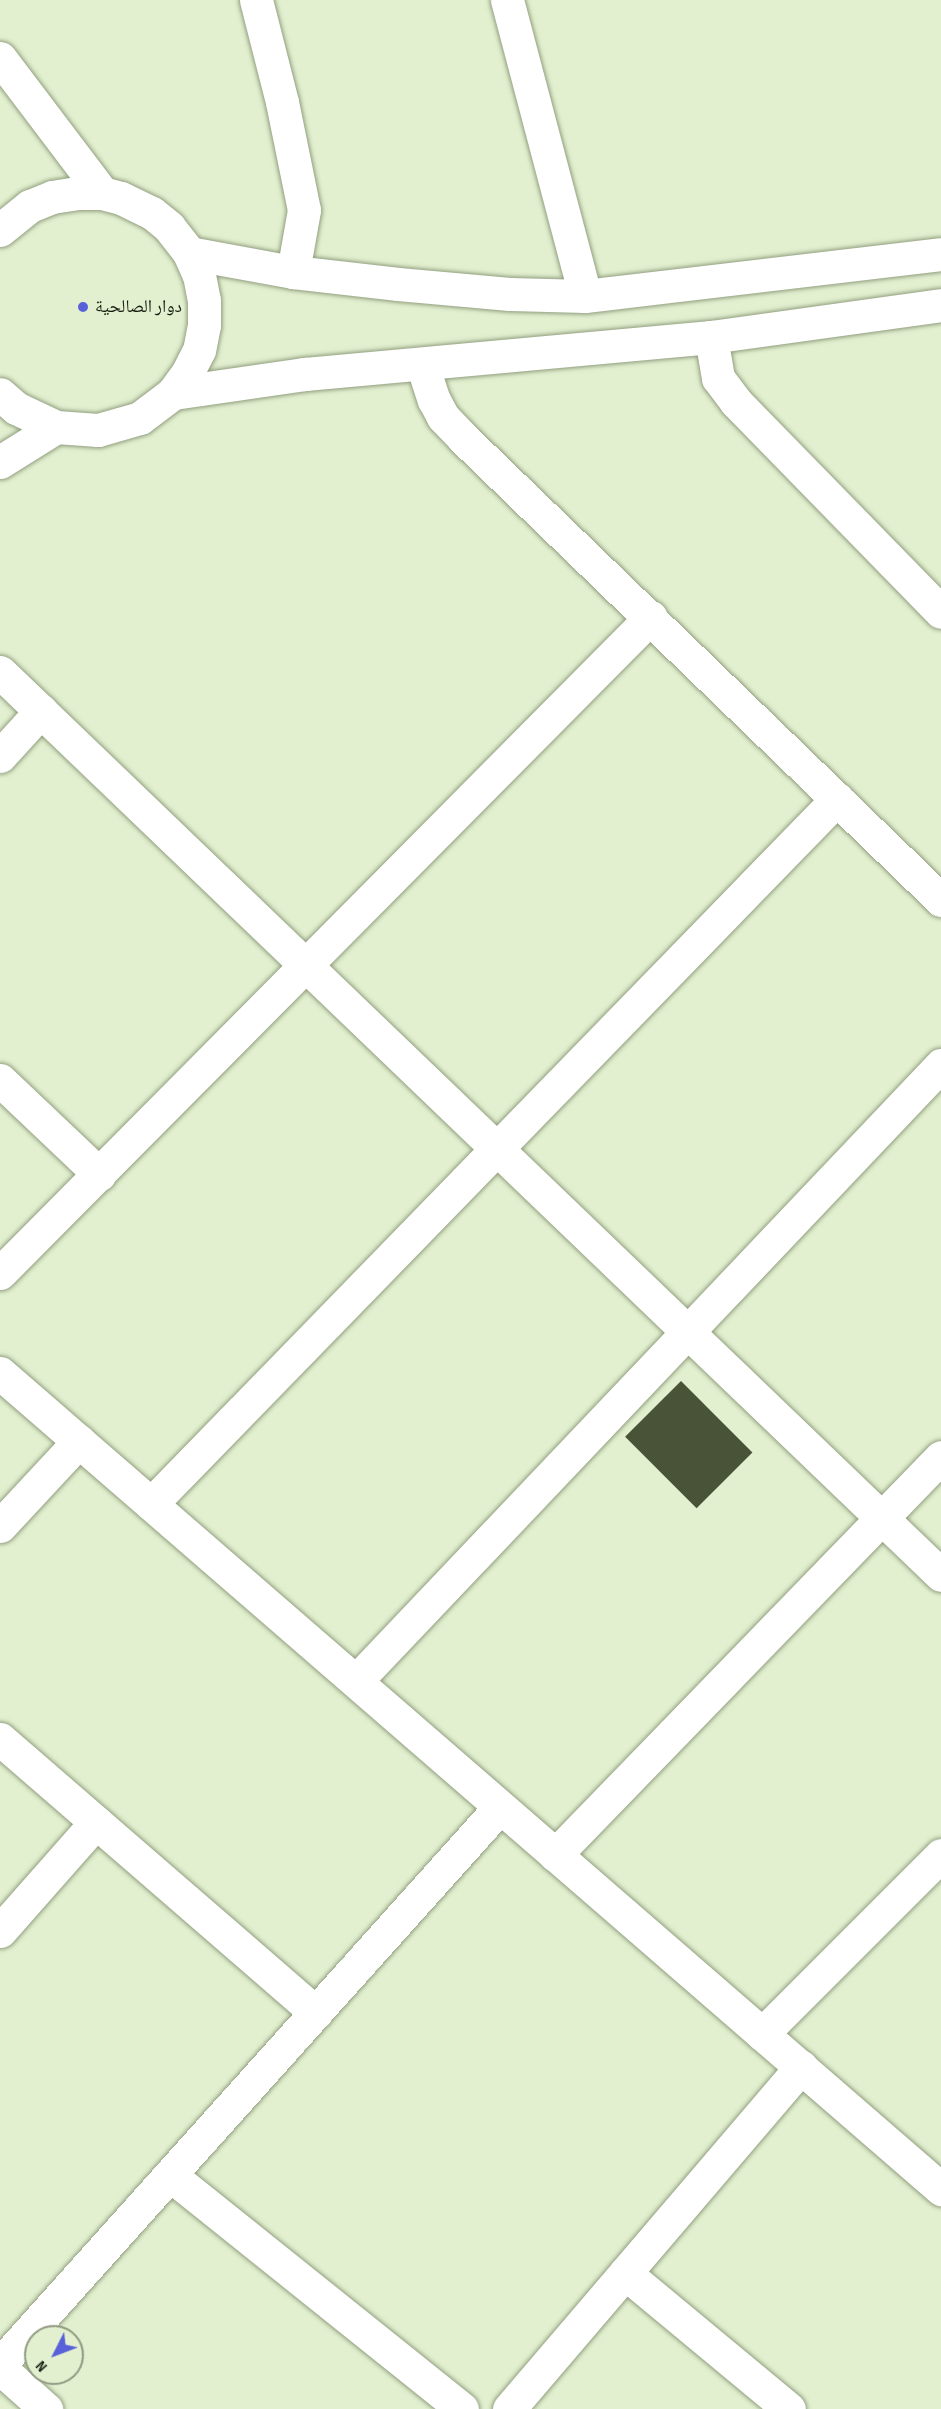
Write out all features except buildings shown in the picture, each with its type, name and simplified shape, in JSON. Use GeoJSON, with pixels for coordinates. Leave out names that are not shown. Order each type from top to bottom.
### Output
{"type":"FeatureCollection","features":[{"type":"Feature","properties":{"kind":"street"},"geometry":{"type":"LineString","coordinates":[[256,0],[282,102],[304,210],[293,272]]}},
{"type":"Feature","properties":{"kind":"street"},"geometry":{"type":"LineString","coordinates":[[507,0],[585,296]]}},
{"type":"Feature","properties":{"kind":"street"},"geometry":{"type":"LineString","coordinates":[[0,58],[102,193]]}},
{"type":"Feature","properties":{"kind":"street"},"geometry":{"type":"LineString","coordinates":[[0,230],[30,206],[52,197],[77,193],[102,193],[121,198],[152,213],[169,227],[189,253],[199,275],[204,300],[204,325],[199,350],[188,372],[173,393],[140,418],[120,426],[98,430],[56,427],[16,408],[0,394]]}},
{"type":"Feature","properties":{"kind":"street"},"geometry":{"type":"LineString","coordinates":[[189,253],[293,272],[453,290],[585,296],[941,254]]}},
{"type":"Feature","properties":{"kind":"street"},"geometry":{"type":"LineString","coordinates":[[173,393],[305,374],[711,337],[941,305]]}},
{"type":"Feature","properties":{"kind":"street"},"geometry":{"type":"LineString","coordinates":[[711,337],[718,378],[736,402],[941,612]]}},
{"type":"Feature","properties":{"kind":"street"},"geometry":{"type":"LineString","coordinates":[[422,364],[434,400],[450,424],[941,900]]}},
{"type":"Feature","properties":{"kind":"street"},"geometry":{"type":"LineString","coordinates":[[0,462],[56,427]]}},
{"type":"Feature","properties":{"kind":"street"},"geometry":{"type":"LineString","coordinates":[[0,1273],[651,618]]}},
{"type":"Feature","properties":{"kind":"street"},"geometry":{"type":"LineString","coordinates":[[0,672],[941,1575]]}},
{"type":"Feature","properties":{"kind":"street"},"geometry":{"type":"LineString","coordinates":[[0,756],[41,711]]}},
{"type":"Feature","properties":{"kind":"street"},"geometry":{"type":"LineString","coordinates":[[151,1504],[837,799]]}},
{"type":"Feature","properties":{"kind":"street"},"geometry":{"type":"LineString","coordinates":[[356,1681],[941,1065]]}},
{"type":"Feature","properties":{"kind":"street"},"geometry":{"type":"LineString","coordinates":[[0,1080],[99,1174]]}},
{"type":"Feature","properties":{"kind":"street"},"geometry":{"type":"LineString","coordinates":[[0,1373],[941,2189]]}},
{"type":"Feature","properties":{"kind":"street"},"geometry":{"type":"LineString","coordinates":[[0,1526],[79,1441]]}},
{"type":"Feature","properties":{"kind":"street"},"geometry":{"type":"LineString","coordinates":[[555,1855],[941,1457]]}},
{"type":"Feature","properties":{"kind":"street"},"geometry":{"type":"LineString","coordinates":[[0,1739],[316,2013]]}},
{"type":"Feature","properties":{"kind":"street"},"geometry":{"type":"LineString","coordinates":[[46,2409],[0,2366],[500,1807]]}},
{"type":"Feature","properties":{"kind":"street"},"geometry":{"type":"LineString","coordinates":[[0,1931],[96,1822]]}},
{"type":"Feature","properties":{"kind":"street"},"geometry":{"type":"LineString","coordinates":[[762,2034],[941,1855]]}},
{"type":"Feature","properties":{"kind":"street"},"geometry":{"type":"LineString","coordinates":[[509,2409],[801,2067]]}},
{"type":"Feature","properties":{"kind":"street"},"geometry":{"type":"LineString","coordinates":[[170,2175],[462,2409]]}},
{"type":"Feature","properties":{"kind":"street"},"geometry":{"type":"LineString","coordinates":[[625,2273],[789,2409]]}},
{"type":"Feature","properties":{"kind":"place","name":"دوار الصالحية"},"geometry":{"type":"Point","coordinates":[83,307]}}]}
